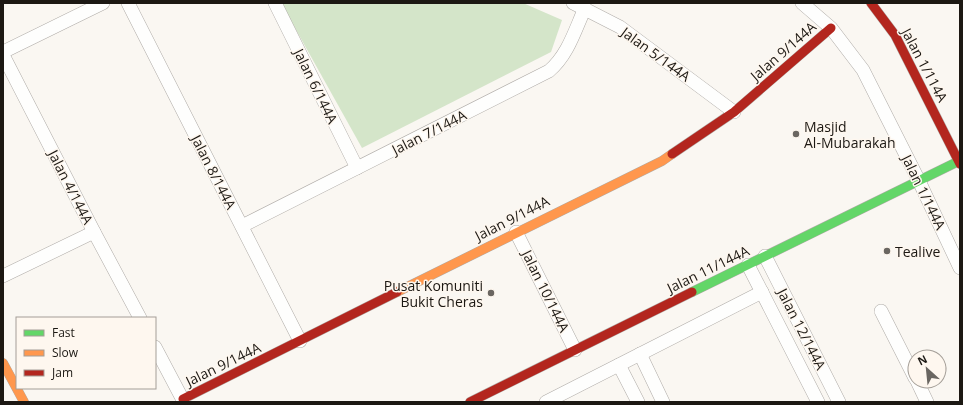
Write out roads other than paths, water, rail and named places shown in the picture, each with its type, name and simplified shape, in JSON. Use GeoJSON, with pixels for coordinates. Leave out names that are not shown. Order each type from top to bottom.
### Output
{"type":"FeatureCollection","features":[{"type":"Feature","properties":{"kind":"street"},"geometry":{"type":"LineString","coordinates":[[3,54],[103,3]]}},
{"type":"Feature","properties":{"kind":"street","name":"Jalan 8/144A"},"geometry":{"type":"LineString","coordinates":[[128,3],[300,341]]}},
{"type":"Feature","properties":{"kind":"street","name":"Jalan 6/144A"},"geometry":{"type":"LineString","coordinates":[[275,3],[357,168]]}},
{"type":"Feature","properties":{"kind":"street","name":"Jalan 5/144A"},"geometry":{"type":"LineString","coordinates":[[573,3],[620,27],[734,112]]}},
{"type":"Feature","properties":{"kind":"street","name":"Jalan 1/144A"},"geometry":{"type":"LineString","coordinates":[[802,3],[831,28],[863,70],[919,180],[960,268]]}},
{"type":"Feature","properties":{"kind":"street","name":"Jalan 1/114A"},"geometry":{"type":"LineString","coordinates":[[871,3],[895,35],[959,162]]}},
{"type":"Feature","properties":{"kind":"street","name":"Jalan 7/144A"},"geometry":{"type":"LineString","coordinates":[[242,226],[549,71],[564,55],[585,8]]}},
{"type":"Feature","properties":{"kind":"street","name":"Jalan 9/144A"},"geometry":{"type":"LineString","coordinates":[[184,401],[516,232],[662,161],[704,134],[734,112],[831,28]]}},
{"type":"Feature","properties":{"kind":"street","name":"Jalan 4/144A"},"geometry":{"type":"LineString","coordinates":[[3,54],[94,232],[139,317]]}},
{"type":"Feature","properties":{"kind":"street","name":"Jalan 11/144A"},"geometry":{"type":"LineString","coordinates":[[471,402],[919,180],[959,162]]}},
{"type":"Feature","properties":{"kind":"street"},"geometry":{"type":"LineString","coordinates":[[3,276],[94,232]]}},
{"type":"Feature","properties":{"kind":"street","name":"Jalan 10/144A"},"geometry":{"type":"LineString","coordinates":[[516,232],[575,350]]}},
{"type":"Feature","properties":{"kind":"street","name":"Jalan 12/144A"},"geometry":{"type":"LineString","coordinates":[[765,256],[839,402]]}},
{"type":"Feature","properties":{"kind":"street","name":"Jalan 12/144A"},"geometry":{"type":"LineString","coordinates":[[748,265],[818,402]]}},
{"type":"Feature","properties":{"kind":"street"},"geometry":{"type":"LineString","coordinates":[[546,402],[762,292]]}},
{"type":"Feature","properties":{"kind":"street"},"geometry":{"type":"LineString","coordinates":[[881,310],[907,362]]}},
{"type":"Feature","properties":{"kind":"street"},"geometry":{"type":"LineString","coordinates":[[156,349],[184,401]]}},
{"type":"Feature","properties":{"kind":"street"},"geometry":{"type":"LineString","coordinates":[[640,354],[663,402]]}},
{"type":"Feature","properties":{"kind":"street"},"geometry":{"type":"LineString","coordinates":[[3,363],[16,387]]}},
{"type":"Feature","properties":{"kind":"street"},"geometry":{"type":"LineString","coordinates":[[619,365],[638,402]]}},
{"type":"Feature","properties":{"kind":"street"},"geometry":{"type":"LineString","coordinates":[[17,389],[24,402]]}},
{"type":"Feature","properties":{"kind":"street"},"geometry":{"type":"LineString","coordinates":[[921,389],[927,402]]}},
{"type":"Feature","properties":{"kind":"place","name":"Masjid Al-Mubarakah"},"geometry":{"type":"Point","coordinates":[796,134]}},
{"type":"Feature","properties":{"kind":"place","name":"Tealive"},"geometry":{"type":"Point","coordinates":[887,251]}},
{"type":"Feature","properties":{"kind":"place","name":"Pusat Komuniti Bukit Cheras"},"geometry":{"type":"Point","coordinates":[491,293]}}]}
